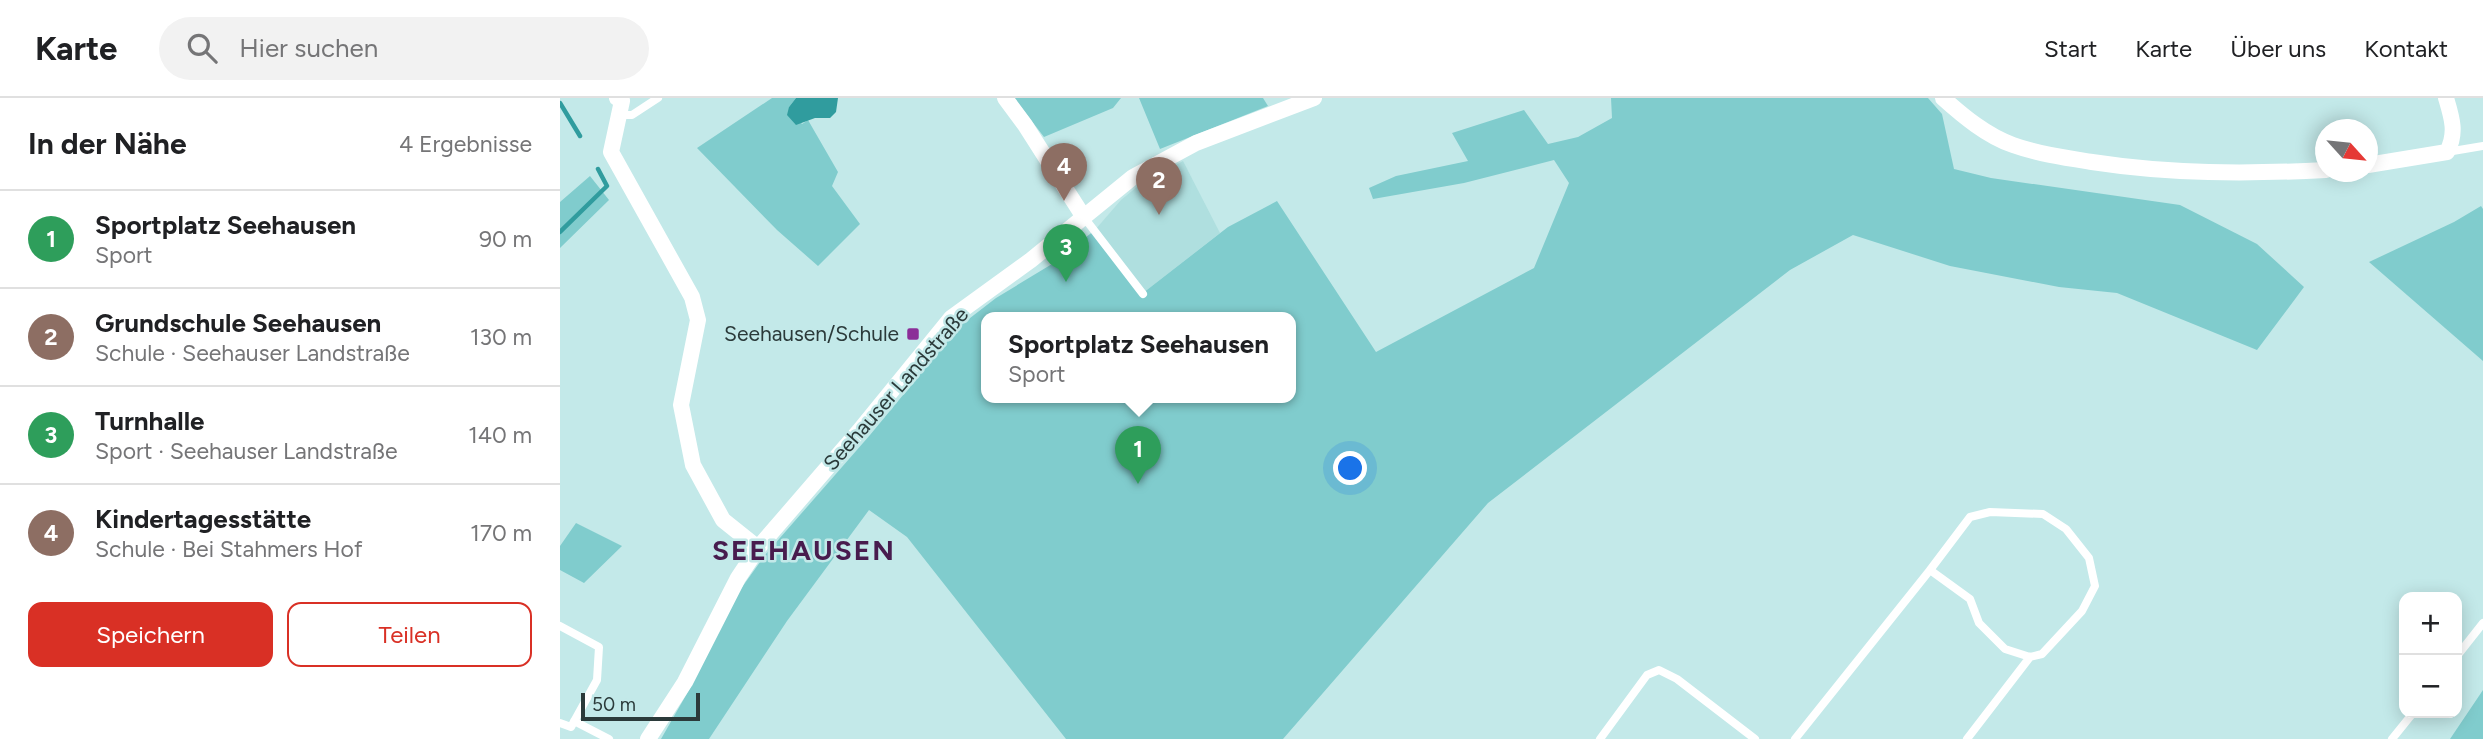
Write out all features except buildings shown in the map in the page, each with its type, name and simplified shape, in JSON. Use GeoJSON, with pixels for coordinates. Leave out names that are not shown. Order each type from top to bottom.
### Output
{"type":"FeatureCollection","features":[{"type":"Feature","properties":{"kind":"street"},"geometry":{"type":"LineString","coordinates":[[1005,98],[1083,216]]}},
{"type":"Feature","properties":{"kind":"street","name":"Seehauser Landstraße"},"geometry":{"type":"LineString","coordinates":[[648,739],[685,682],[738,578],[758,548],[859,431],[951,318],[1031,260],[1133,177],[1196,143],[1234,130],[1290,104],[1314,98]]}},
{"type":"Feature","properties":{"kind":"street"},"geometry":{"type":"LineString","coordinates":[[1943,98],[1968,119],[2012,145],[2059,157],[2128,167],[2210,173],[2315,170]]}},
{"type":"Feature","properties":{"kind":"street"},"geometry":{"type":"LineString","coordinates":[[2378,163],[2447,152],[2454,140],[2453,122],[2446,98]]}},
{"type":"Feature","properties":{"kind":"street"},"geometry":{"type":"LineString","coordinates":[[620,103],[611,152],[692,298],[698,320],[681,405],[693,465],[723,520],[758,548]]}},
{"type":"Feature","properties":{"kind":"lane"},"geometry":{"type":"LineString","coordinates":[[620,103],[632,115],[658,98]]}},
{"type":"Feature","properties":{"kind":"lane"},"geometry":{"type":"LineString","coordinates":[[2447,152],[2483,146]]}},
{"type":"Feature","properties":{"kind":"lane"},"geometry":{"type":"LineString","coordinates":[[1083,216],[1143,294]]}},
{"type":"Feature","properties":{"kind":"lane"},"geometry":{"type":"LineString","coordinates":[[1795,739],[1970,517],[1990,512],[2043,514],[2066,529],[2089,558],[2095,586],[2074,620],[2042,654],[2030,657],[2005,649],[1979,623],[1970,599],[1930,570]]}},
{"type":"Feature","properties":{"kind":"lane"},"geometry":{"type":"LineString","coordinates":[[2458,655],[2483,623]]}},
{"type":"Feature","properties":{"kind":"lane"},"geometry":{"type":"LineString","coordinates":[[560,626],[599,647],[597,680],[571,727],[560,723]]}},
{"type":"Feature","properties":{"kind":"lane"},"geometry":{"type":"LineString","coordinates":[[1967,739],[2030,657]]}},
{"type":"Feature","properties":{"kind":"lane"},"geometry":{"type":"LineString","coordinates":[[1600,739],[1647,676],[1659,670],[1677,679],[1755,739]]}},
{"type":"Feature","properties":{"kind":"lane"},"geometry":{"type":"LineString","coordinates":[[2392,739],[2409,718]]}},
{"type":"Feature","properties":{"kind":"lane"},"geometry":{"type":"LineString","coordinates":[[575,721],[609,739]]}},
{"type":"Feature","properties":{"kind":"shaded area"},"geometry":{"type":"Polygon","coordinates":[[[772,98],[796,98],[789,107],[802,124],[808,120],[838,172],[832,186],[860,224],[818,266],[777,230],[697,148],[772,98]]]}},
{"type":"Feature","properties":{"kind":"shaded area"},"geometry":{"type":"Polygon","coordinates":[[[796,98],[838,98],[836,112],[830,118],[815,118],[796,125],[787,115],[796,98]]]}},
{"type":"Feature","properties":{"kind":"shaded area"},"geometry":{"type":"Polygon","coordinates":[[[1014,98],[1121,98],[1113,108],[1044,137],[1014,98]]]}},
{"type":"Feature","properties":{"kind":"shaded area"},"geometry":{"type":"Polygon","coordinates":[[[1139,98],[1263,98],[1268,106],[1160,149],[1139,98]]]}},
{"type":"Feature","properties":{"kind":"shaded area"},"geometry":{"type":"Polygon","coordinates":[[[1611,98],[1928,98],[1942,114],[1954,169],[1991,178],[2180,205],[2257,244],[2304,287],[2257,350],[2117,293],[2059,287],[1950,266],[1853,235],[1790,270],[1488,503],[1283,739],[1066,739],[907,537],[869,510],[787,621],[709,739],[661,739],[740,590],[765,555],[961,325],[996,298],[1052,264],[1095,230],[1143,293],[1228,227],[1277,201],[1376,352],[1534,268],[1569,183],[1554,160],[1464,183],[1373,199],[1369,188],[1396,176],[1468,161],[1452,133],[1524,110],[1548,144],[1578,137],[1612,118],[1611,98]]]}},
{"type":"Feature","properties":{"kind":"shaded area"},"geometry":{"type":"Polygon","coordinates":[[[1183,161],[1220,233],[1143,293],[1095,230],[1121,200],[1138,186],[1183,161]]]}},
{"type":"Feature","properties":{"kind":"shaded area"},"geometry":{"type":"Polygon","coordinates":[[[590,176],[609,200],[560,248],[560,202],[590,176]]]}},
{"type":"Feature","properties":{"kind":"shaded area"},"geometry":{"type":"Polygon","coordinates":[[[2481,206],[2483,361],[2369,262],[2454,222],[2481,206]]]}},
{"type":"Feature","properties":{"kind":"shaded area"},"geometry":{"type":"Polygon","coordinates":[[[576,523],[622,546],[584,583],[560,570],[560,546],[576,523]]]}},
{"type":"Feature","properties":{"kind":"shaded area"},"geometry":{"type":"Polygon","coordinates":[[[2483,690],[2483,739],[2450,739],[2483,690]]]}},
{"type":"Feature","properties":{"kind":"waterway"},"geometry":{"type":"LineString","coordinates":[[560,103],[580,136]]}},
{"type":"Feature","properties":{"kind":"waterway"},"geometry":{"type":"LineString","coordinates":[[560,232],[607,186],[598,169]]}},
{"type":"Feature","properties":{"kind":"place","name":"Kindertagesstätte"},"geometry":{"type":"Point","coordinates":[1064,201]}},
{"type":"Feature","properties":{"kind":"place","name":"Grundschule Seehausen"},"geometry":{"type":"Point","coordinates":[1159,215]}},
{"type":"Feature","properties":{"kind":"place","name":"Turnhalle"},"geometry":{"type":"Point","coordinates":[1066,282]}},
{"type":"Feature","properties":{"kind":"place","name":"Seehausen/Schule"},"geometry":{"type":"Point","coordinates":[913,334]}},
{"type":"Feature","properties":{"kind":"place","name":"Sportplatz Seehausen"},"geometry":{"type":"Point","coordinates":[1138,484]}},
{"type":"Feature","properties":{"kind":"district","name":"SEEHAUSEN"},"geometry":{"type":"Point","coordinates":[804,550]}}]}
